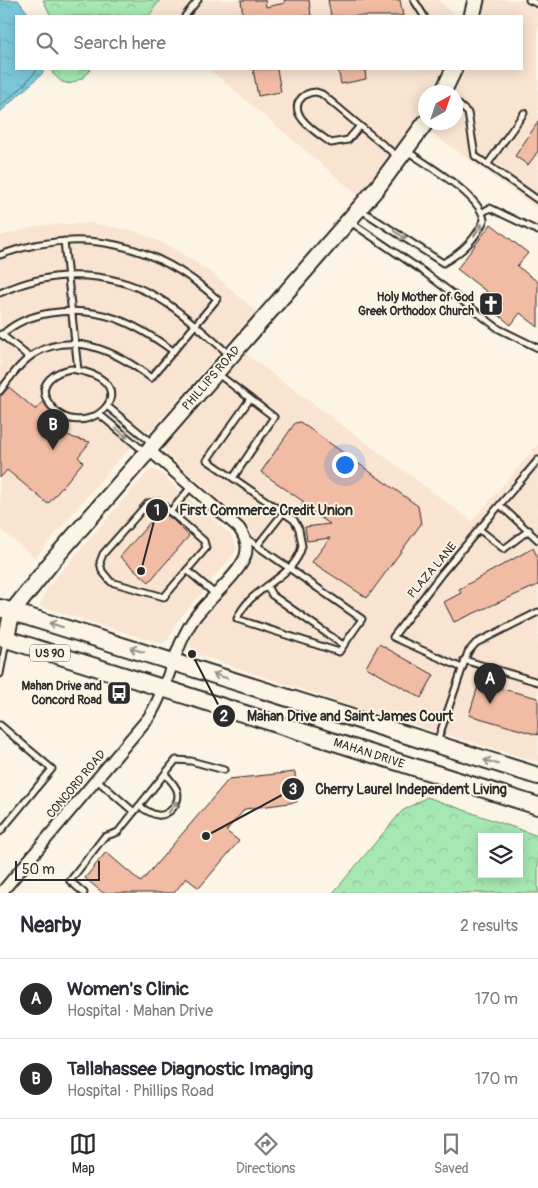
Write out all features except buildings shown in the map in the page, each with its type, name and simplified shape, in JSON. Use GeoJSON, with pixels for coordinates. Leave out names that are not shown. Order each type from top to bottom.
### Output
{"type":"FeatureCollection","features":[{"type":"Feature","properties":{"kind":"main road","name":"US 90"},"geometry":{"type":"LineString","coordinates":[[6,610],[538,776]]}},
{"type":"Feature","properties":{"kind":"main road","name":"MAHAN DRIVE"},"geometry":{"type":"LineString","coordinates":[[3,638],[538,806]]}},
{"type":"Feature","properties":{"kind":"main road"},"geometry":{"type":"LineString","coordinates":[[376,755],[385,728]]}},
{"type":"Feature","properties":{"kind":"street"},"geometry":{"type":"LineString","coordinates":[[472,15],[476,0]]}},
{"type":"Feature","properties":{"kind":"street"},"geometry":{"type":"LineString","coordinates":[[446,85],[454,70]]}},
{"type":"Feature","properties":{"kind":"street","name":"PHILLIPS ROAD"},"geometry":{"type":"LineString","coordinates":[[3,638],[6,610],[54,559],[359,209],[404,155],[421,130]]}},
{"type":"Feature","properties":{"kind":"street"},"geometry":{"type":"LineString","coordinates":[[149,448],[239,528],[245,538]]}},
{"type":"Feature","properties":{"kind":"street","name":"CONCORD ROAD"},"geometry":{"type":"LineString","coordinates":[[0,893],[148,717],[164,688],[186,632],[195,617],[245,557],[247,548],[245,538]]}},
{"type":"Feature","properties":{"kind":"lane"},"geometry":{"type":"LineString","coordinates":[[186,15],[198,0]]}},
{"type":"Feature","properties":{"kind":"lane"},"geometry":{"type":"LineString","coordinates":[[414,0],[423,15]]}},
{"type":"Feature","properties":{"kind":"lane"},"geometry":{"type":"LineString","coordinates":[[529,0],[538,4]]}},
{"type":"Feature","properties":{"kind":"lane"},"geometry":{"type":"LineString","coordinates":[[359,209],[443,263],[456,256],[466,246],[482,224],[483,212],[460,188],[360,126],[322,94],[316,92],[306,94],[297,104],[298,113],[303,120],[330,143],[348,140],[360,126]]}},
{"type":"Feature","properties":{"kind":"lane"},"geometry":{"type":"LineString","coordinates":[[463,108],[468,113],[475,156],[538,200]]}},
{"type":"Feature","properties":{"kind":"lane"},"geometry":{"type":"LineString","coordinates":[[487,165],[524,112]]}},
{"type":"Feature","properties":{"kind":"lane"},"geometry":{"type":"LineString","coordinates":[[483,212],[490,208],[538,231]]}},
{"type":"Feature","properties":{"kind":"lane"},"geometry":{"type":"LineString","coordinates":[[348,221],[424,272],[492,325],[538,348]]}},
{"type":"Feature","properties":{"kind":"lane"},"geometry":{"type":"LineString","coordinates":[[0,255],[48,241],[112,244],[166,262],[182,271],[217,299],[151,378],[110,352],[98,348],[75,345],[49,348],[30,358],[0,391]]}},
{"type":"Feature","properties":{"kind":"lane"},"geometry":{"type":"LineString","coordinates":[[64,241],[78,370]]}},
{"type":"Feature","properties":{"kind":"lane"},"geometry":{"type":"LineString","coordinates":[[0,292],[22,284],[68,275],[98,276],[127,283],[155,296],[195,325],[231,355]]}},
{"type":"Feature","properties":{"kind":"lane"},"geometry":{"type":"LineString","coordinates":[[30,358],[1,334],[32,317],[72,311],[97,312],[114,316],[151,334],[173,351]]}},
{"type":"Feature","properties":{"kind":"lane"},"geometry":{"type":"LineString","coordinates":[[62,370],[78,370],[92,374],[106,384],[111,392],[111,400],[107,406],[99,414],[73,419],[64,416],[47,400],[46,382],[62,370]]}},
{"type":"Feature","properties":{"kind":"lane"},"geometry":{"type":"LineString","coordinates":[[216,373],[274,417],[233,478]]}},
{"type":"Feature","properties":{"kind":"lane"},"geometry":{"type":"LineString","coordinates":[[245,538],[257,546],[288,568],[362,619],[339,652],[237,619],[241,608],[257,591],[276,582],[288,568],[302,546],[299,529],[294,520],[207,460],[250,398]]}},
{"type":"Feature","properties":{"kind":"lane"},"geometry":{"type":"LineString","coordinates":[[107,406],[149,448]]}},
{"type":"Feature","properties":{"kind":"lane"},"geometry":{"type":"LineString","coordinates":[[99,414],[149,448]]}},
{"type":"Feature","properties":{"kind":"lane","name":"PLAZA LANE"},"geometry":{"type":"LineString","coordinates":[[462,668],[392,637],[442,573],[501,506],[538,460]]}},
{"type":"Feature","properties":{"kind":"lane"},"geometry":{"type":"LineString","coordinates":[[170,512],[191,486]]}},
{"type":"Feature","properties":{"kind":"lane"},"geometry":{"type":"LineString","coordinates":[[159,502],[204,541],[206,548],[187,570],[164,597],[111,582],[102,571],[100,562],[103,554],[148,503],[159,502]]}},
{"type":"Feature","properties":{"kind":"lane"},"geometry":{"type":"LineString","coordinates":[[501,506],[538,540]]}},
{"type":"Feature","properties":{"kind":"lane"},"geometry":{"type":"LineString","coordinates":[[257,546],[282,512]]}},
{"type":"Feature","properties":{"kind":"lane"},"geometry":{"type":"LineString","coordinates":[[480,530],[504,550],[529,530]]}},
{"type":"Feature","properties":{"kind":"lane"},"geometry":{"type":"LineString","coordinates":[[187,570],[215,594]]}},
{"type":"Feature","properties":{"kind":"lane"},"geometry":{"type":"LineString","coordinates":[[267,586],[272,595],[343,646]]}},
{"type":"Feature","properties":{"kind":"lane"},"geometry":{"type":"LineString","coordinates":[[436,745],[464,660],[476,643],[538,612]]}},
{"type":"Feature","properties":{"kind":"lane"},"geometry":{"type":"LineString","coordinates":[[0,674],[3,638]]}},
{"type":"Feature","properties":{"kind":"lane"},"geometry":{"type":"LineString","coordinates":[[464,660],[538,682]]}},
{"type":"Feature","properties":{"kind":"lane"},"geometry":{"type":"LineString","coordinates":[[0,725],[52,769],[0,832]]}},
{"type":"Feature","properties":{"kind":"lane"},"geometry":{"type":"LineString","coordinates":[[84,893],[70,881],[104,838],[118,832],[176,760],[190,761],[224,770]]}},
{"type":"Feature","properties":{"kind":"lane"},"geometry":{"type":"LineString","coordinates":[[139,806],[160,816],[167,815],[178,802],[179,797],[176,787],[165,774]]}},
{"type":"Feature","properties":{"kind":"lane"},"geometry":{"type":"LineString","coordinates":[[96,779],[134,812]]}},
{"type":"Feature","properties":{"kind":"shaded area"},"geometry":{"type":"Polygon","coordinates":[[[161,0],[438,0],[455,15],[152,15],[161,0]]]}},
{"type":"Feature","properties":{"kind":"shaded area"},"geometry":{"type":"Polygon","coordinates":[[[485,0],[538,0],[538,209],[429,131],[463,130],[463,85],[454,85],[462,70],[523,70],[523,15],[481,15],[485,0]]]}},
{"type":"Feature","properties":{"kind":"shaded area"},"geometry":{"type":"Polygon","coordinates":[[[210,70],[446,70],[438,85],[418,85],[418,122],[409,138],[360,197],[210,70]]]}},
{"type":"Feature","properties":{"kind":"shaded area"},"geometry":{"type":"Polygon","coordinates":[[[91,223],[135,231],[172,247],[213,274],[256,311],[155,426],[120,458],[35,558],[0,529],[0,366],[2,363],[0,361],[0,236],[42,225],[91,223]]]}},
{"type":"Feature","properties":{"kind":"shaded area"},"geometry":{"type":"Polygon","coordinates":[[[246,354],[472,521],[538,444],[538,762],[345,704],[190,652],[191,639],[197,624],[251,562],[255,550],[252,532],[246,523],[166,454],[164,445],[167,438],[246,354]]]}},
{"type":"Feature","properties":{"kind":"shaded area"},"geometry":{"type":"Polygon","coordinates":[[[150,469],[158,471],[231,535],[237,548],[176,623],[169,639],[162,644],[40,606],[47,588],[150,469]]]}},
{"type":"Feature","properties":{"kind":"green space"},"geometry":{"type":"Polygon","coordinates":[[[43,0],[160,0],[150,15],[50,15],[43,0]]]}},
{"type":"Feature","properties":{"kind":"green space"},"geometry":{"type":"Polygon","coordinates":[[[53,70],[90,70],[84,77],[70,84],[62,82],[52,73],[53,70]]]}},
{"type":"Feature","properties":{"kind":"green space"},"geometry":{"type":"Polygon","coordinates":[[[427,797],[538,836],[538,893],[333,893],[402,811],[427,797]]]}},
{"type":"Feature","properties":{"kind":"water"},"geometry":{"type":"Polygon","coordinates":[[[0,0],[18,0],[29,15],[15,15],[15,70],[43,70],[43,73],[0,112],[0,0]]]}},
{"type":"Feature","properties":{"kind":"place","name":"Holy Mother of God Greek Orthodox Church"},"geometry":{"type":"Point","coordinates":[491,304]}},
{"type":"Feature","properties":{"kind":"place","name":"Tallahassee Diagnostic Imaging"},"geometry":{"type":"Point","coordinates":[53,450]}},
{"type":"Feature","properties":{"kind":"place","name":"First Commerce Credit Union"},"geometry":{"type":"Point","coordinates":[141,571]}},
{"type":"Feature","properties":{"kind":"place","name":"Mahan Drive and Saint James Court"},"geometry":{"type":"Point","coordinates":[192,654]}},
{"type":"Feature","properties":{"kind":"place","name":"Mahan Drive and Concord Road"},"geometry":{"type":"Point","coordinates":[119,693]}},
{"type":"Feature","properties":{"kind":"place","name":"Women's Clinic"},"geometry":{"type":"Point","coordinates":[490,704]}},
{"type":"Feature","properties":{"kind":"place","name":"Cherry Laurel Independent Living"},"geometry":{"type":"Point","coordinates":[206,836]}}]}
